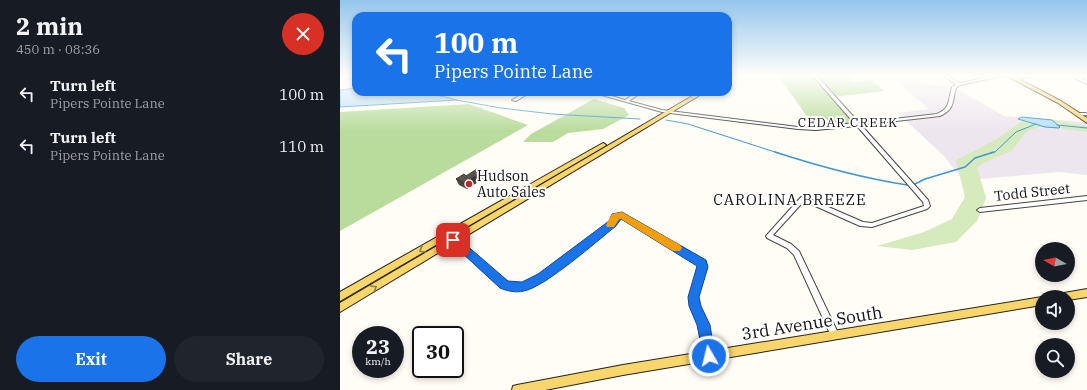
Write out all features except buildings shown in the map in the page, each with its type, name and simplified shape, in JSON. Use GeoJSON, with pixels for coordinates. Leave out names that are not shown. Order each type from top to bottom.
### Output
{"type":"FeatureCollection","features":[{"type":"Feature","properties":{"kind":"main road"},"geometry":{"type":"LineString","coordinates":[[1045,94],[1079,114],[1087,121]]}},
{"type":"Feature","properties":{"kind":"main road"},"geometry":{"type":"LineString","coordinates":[[665,112],[689,96]]}},
{"type":"Feature","properties":{"kind":"main road"},"geometry":{"type":"LineString","coordinates":[[340,308],[451,238],[665,112],[695,96]]}},
{"type":"Feature","properties":{"kind":"main road"},"geometry":{"type":"LineString","coordinates":[[340,297],[451,238]]}},
{"type":"Feature","properties":{"kind":"main road"},"geometry":{"type":"LineString","coordinates":[[1075,295],[1087,293]]}},
{"type":"Feature","properties":{"kind":"main road","name":"3rd Avenue South"},"geometry":{"type":"LineString","coordinates":[[516,390],[709,356],[1035,302]]}},
{"type":"Feature","properties":{"kind":"street"},"geometry":{"type":"LineString","coordinates":[[831,94],[926,201],[927,206],[925,208],[872,225],[862,224],[803,198],[769,236],[789,246],[797,253],[835,335]]}},
{"type":"Feature","properties":{"kind":"street"},"geometry":{"type":"LineString","coordinates":[[608,96],[665,112],[816,129],[857,123],[931,116],[943,113],[948,110],[951,105],[953,94]]}},
{"type":"Feature","properties":{"kind":"street"},"geometry":{"type":"LineString","coordinates":[[514,100],[522,96]]}},
{"type":"Feature","properties":{"kind":"street"},"geometry":{"type":"LineString","coordinates":[[626,101],[634,96]]}},
{"type":"Feature","properties":{"kind":"street"},"geometry":{"type":"LineString","coordinates":[[1079,114],[1087,114]]}},
{"type":"Feature","properties":{"kind":"street","name":"Todd Street"},"geometry":{"type":"LineString","coordinates":[[980,210],[1087,198]]}},
{"type":"Feature","properties":{"kind":"street"},"geometry":{"type":"LineString","coordinates":[[451,238],[504,285],[509,287],[523,287],[542,278],[612,223],[616,217],[622,215],[702,263],[703,267],[694,297],[695,306],[704,325],[709,356]]}},
{"type":"Feature","properties":{"kind":"shaded area"},"geometry":{"type":"Polygon","coordinates":[[[912,94],[966,94],[1004,116],[1087,122],[1087,175],[1059,172],[980,179],[960,177],[944,156],[898,113],[929,109],[912,94]]]}},
{"type":"Feature","properties":{"kind":"green space"},"geometry":{"type":"Polygon","coordinates":[[[791,94],[857,94],[833,97],[857,123],[816,129],[791,94]]]}},
{"type":"Feature","properties":{"kind":"green space"},"geometry":{"type":"Polygon","coordinates":[[[594,99],[624,108],[629,115],[603,129],[568,133],[553,142],[523,142],[531,134],[594,99]]]}},
{"type":"Feature","properties":{"kind":"green space"},"geometry":{"type":"Polygon","coordinates":[[[469,104],[528,125],[340,231],[340,112],[469,104]]]}},
{"type":"Feature","properties":{"kind":"green space"},"geometry":{"type":"Polygon","coordinates":[[[1025,119],[1055,120],[1087,126],[1087,132],[1041,126],[1026,132],[1012,151],[977,167],[986,198],[977,221],[956,242],[912,250],[877,246],[924,232],[952,219],[965,197],[956,160],[997,139],[1025,119]]]}},
{"type":"Feature","properties":{"kind":"water"},"geometry":{"type":"Polygon","coordinates":[[[340,94],[352,94],[352,96],[438,96],[457,100],[340,107],[340,94]]]}},
{"type":"Feature","properties":{"kind":"water"},"geometry":{"type":"Polygon","coordinates":[[[1022,117],[1052,120],[1060,127],[1045,127],[1018,119],[1022,117]]]}},
{"type":"Feature","properties":{"kind":"waterway"},"geometry":{"type":"LineString","coordinates":[[456,100],[501,108],[552,114],[640,119]]}},
{"type":"Feature","properties":{"kind":"waterway"},"geometry":{"type":"LineString","coordinates":[[666,120],[688,124],[778,153]]}},
{"type":"Feature","properties":{"kind":"waterway"},"geometry":{"type":"LineString","coordinates":[[991,153],[995,152],[1016,132],[1036,124]]}},
{"type":"Feature","properties":{"kind":"waterway"},"geometry":{"type":"LineString","coordinates":[[1057,125],[1087,128]]}},
{"type":"Feature","properties":{"kind":"waterway"},"geometry":{"type":"LineString","coordinates":[[775,152],[840,171],[907,185]]}},
{"type":"Feature","properties":{"kind":"waterway"},"geometry":{"type":"LineString","coordinates":[[915,184],[925,179],[965,167],[975,158],[994,152]]}},
{"type":"Feature","properties":{"kind":"slow traffic"},"geometry":{"type":"LineString","coordinates":[[610,225],[616,217],[622,215],[677,248]]}},
{"type":"Feature","properties":{"kind":"place","name":"Hudson Auto Sales"},"geometry":{"type":"Point","coordinates":[469,184]}},
{"type":"Feature","properties":{"kind":"district","name":"CEDAR CREEK"},"geometry":{"type":"Point","coordinates":[848,122]}},
{"type":"Feature","properties":{"kind":"district","name":"CAROLINA BREEZE"},"geometry":{"type":"Point","coordinates":[790,200]}},
{"type":"Feature","properties":{"kind":"route"},"geometry":{"type":"LineString","coordinates":[[453,240],[504,285],[509,287],[523,287],[542,278],[612,223],[616,217],[622,215],[702,263],[703,267],[697,282],[694,297],[695,306],[704,325],[709,356]]}}]}
